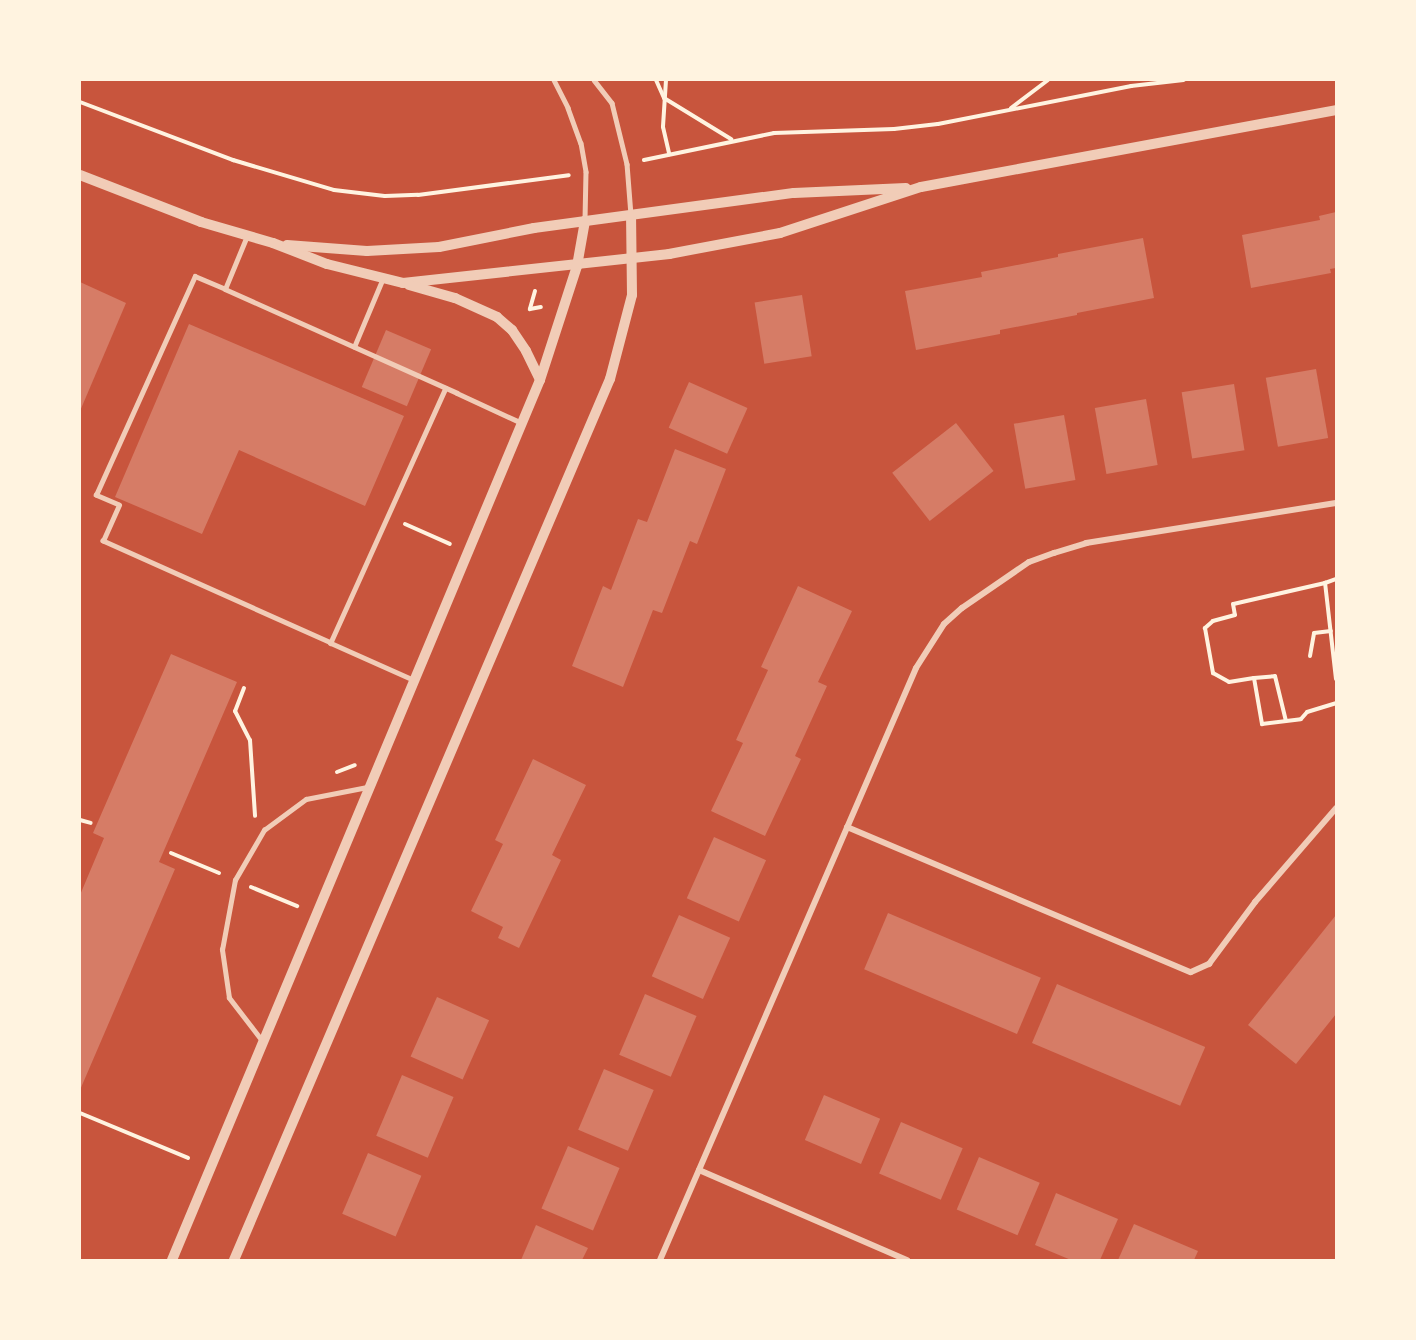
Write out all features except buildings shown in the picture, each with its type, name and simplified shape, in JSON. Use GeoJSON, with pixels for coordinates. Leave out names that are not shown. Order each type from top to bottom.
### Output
{"type":"FeatureCollection","features":[{"type":"Feature","properties":{"kind":"street"},"geometry":{"type":"LineString","coordinates":[[403,283],[577,266],[780,232],[921,187],[1336,110]]}},
{"type":"Feature","properties":{"kind":"street"},"geometry":{"type":"LineString","coordinates":[[80,174],[201,222],[273,243],[327,264],[455,298],[497,317],[512,330],[526,351],[540,380]]}},
{"type":"Feature","properties":{"kind":"street"},"geometry":{"type":"LineString","coordinates":[[273,243],[367,251],[439,247],[534,228],[794,193],[921,187]]}},
{"type":"Feature","properties":{"kind":"street"},"geometry":{"type":"LineString","coordinates":[[234,1260],[610,379],[632,295],[631,215]]}},
{"type":"Feature","properties":{"kind":"street"},"geometry":{"type":"LineString","coordinates":[[172,1260],[552,350],[577,266],[585,221]]}},
{"type":"Feature","properties":{"kind":"street"},"geometry":{"type":"LineString","coordinates":[[660,1260],[847,827],[927,648],[944,624],[962,608],[1029,562],[1086,543],[1336,503]]}},
{"type":"Feature","properties":{"kind":"street"},"geometry":{"type":"LineString","coordinates":[[847,827],[1191,972],[1209,964],[1256,902],[1336,808]]}},
{"type":"Feature","properties":{"kind":"street"},"geometry":{"type":"LineString","coordinates":[[699,1170],[907,1260]]}},
{"type":"Feature","properties":{"kind":"lane"},"geometry":{"type":"LineString","coordinates":[[554,80],[568,108],[580,143],[586,172],[585,221]]}},
{"type":"Feature","properties":{"kind":"lane"},"geometry":{"type":"LineString","coordinates":[[594,80],[612,103],[627,164],[631,215]]}},
{"type":"Feature","properties":{"kind":"lane"},"geometry":{"type":"LineString","coordinates":[[225,290],[247,236]]}},
{"type":"Feature","properties":{"kind":"lane"},"geometry":{"type":"LineString","coordinates":[[414,681],[103,541],[119,505],[96,495],[195,276],[522,423]]}},
{"type":"Feature","properties":{"kind":"lane"},"geometry":{"type":"LineString","coordinates":[[354,347],[383,278]]}},
{"type":"Feature","properties":{"kind":"lane"},"geometry":{"type":"LineString","coordinates":[[332,643],[446,388]]}},
{"type":"Feature","properties":{"kind":"lane"},"geometry":{"type":"LineString","coordinates":[[263,1042],[229,998],[222,950],[235,880],[264,830],[306,799],[370,787]]}},
{"type":"Feature","properties":{"kind":"path"},"geometry":{"type":"LineString","coordinates":[[656,80],[664,98],[731,140]]}},
{"type":"Feature","properties":{"kind":"path"},"geometry":{"type":"LineString","coordinates":[[666,80],[663,127],[669,154]]}},
{"type":"Feature","properties":{"kind":"path"},"geometry":{"type":"LineString","coordinates":[[1010,109],[1048,80]]}},
{"type":"Feature","properties":{"kind":"path"},"geometry":{"type":"LineString","coordinates":[[535,291],[529,311],[544,307]]}},
{"type":"Feature","properties":{"kind":"path"},"geometry":{"type":"LineString","coordinates":[[388,517],[451,544]]}},
{"type":"Feature","properties":{"kind":"path"},"geometry":{"type":"LineString","coordinates":[[1286,721],[1275,676],[1229,682],[1213,673],[1204,628],[1213,621],[1235,615],[1233,604],[1336,579]]}},
{"type":"Feature","properties":{"kind":"path"},"geometry":{"type":"LineString","coordinates":[[1325,583],[1336,679]]}},
{"type":"Feature","properties":{"kind":"path"},"geometry":{"type":"LineString","coordinates":[[1310,656],[1314,633],[1331,631]]}},
{"type":"Feature","properties":{"kind":"path"},"geometry":{"type":"LineString","coordinates":[[1254,678],[1262,724],[1301,719],[1307,712],[1336,703]]}},
{"type":"Feature","properties":{"kind":"path"},"geometry":{"type":"LineString","coordinates":[[244,688],[235,711],[250,740],[256,844]]}},
{"type":"Feature","properties":{"kind":"path"},"geometry":{"type":"LineString","coordinates":[[80,820],[91,823]]}},
{"type":"Feature","properties":{"kind":"path"},"geometry":{"type":"LineString","coordinates":[[80,1113],[188,1158]]}}]}
